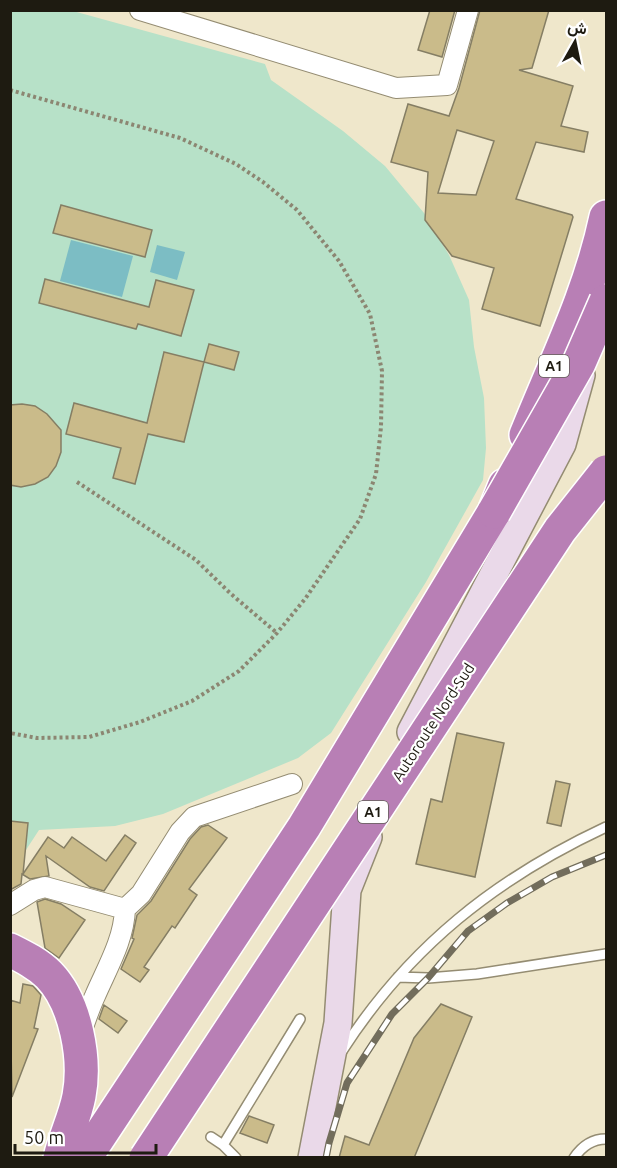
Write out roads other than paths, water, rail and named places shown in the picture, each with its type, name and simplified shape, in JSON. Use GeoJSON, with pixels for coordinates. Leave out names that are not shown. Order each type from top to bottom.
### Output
{"type":"FeatureCollection","features":[{"type":"Feature","properties":{"kind":"highway","name":"A1"},"geometry":{"type":"LineString","coordinates":[[494,512],[583,297],[599,249],[606,217]]}},
{"type":"Feature","properties":{"kind":"highway","name":"A1"},"geometry":{"type":"LineString","coordinates":[[85,1158],[304,826],[494,512],[579,363],[606,301]]}},
{"type":"Feature","properties":{"kind":"highway","name":"Autoroute Nord-Sud"},"geometry":{"type":"LineString","coordinates":[[146,1158],[560,530],[606,472]]}},
{"type":"Feature","properties":{"kind":"highway"},"geometry":{"type":"LineString","coordinates":[[10,950],[33,962],[50,976],[72,1014],[79,1040],[81,1069],[79,1096],[60,1158]]}},
{"type":"Feature","properties":{"kind":"street"},"geometry":{"type":"LineString","coordinates":[[140,10],[396,88],[447,85],[468,10]]}},
{"type":"Feature","properties":{"kind":"street"},"geometry":{"type":"LineString","coordinates":[[312,1158],[338,1023],[347,890],[402,749],[562,444],[606,279]]}},
{"type":"Feature","properties":{"kind":"street"},"geometry":{"type":"LineString","coordinates":[[79,1040],[93,999],[114,955],[124,922],[124,909],[141,894],[180,832],[194,817],[292,784]]}},
{"type":"Feature","properties":{"kind":"street"},"geometry":{"type":"LineString","coordinates":[[10,905],[34,890],[45,887],[124,909]]}},
{"type":"Feature","properties":{"kind":"lane"},"geometry":{"type":"LineString","coordinates":[[330,1072],[369,1012],[437,936],[468,909],[516,876],[580,839],[606,827]]}},
{"type":"Feature","properties":{"kind":"lane"},"geometry":{"type":"LineString","coordinates":[[398,978],[477,974],[606,954]]}},
{"type":"Feature","properties":{"kind":"lane"},"geometry":{"type":"LineString","coordinates":[[223,1145],[300,1019]]}},
{"type":"Feature","properties":{"kind":"lane"},"geometry":{"type":"LineString","coordinates":[[211,1137],[236,1158]]}},
{"type":"Feature","properties":{"kind":"lane"},"geometry":{"type":"LineString","coordinates":[[574,1158],[590,1142],[606,1139]]}},
{"type":"Feature","properties":{"kind":"water"},"geometry":{"type":"Polygon","coordinates":[[[71,240],[133,256],[122,297],[60,281],[71,240]]]}},
{"type":"Feature","properties":{"kind":"water"},"geometry":{"type":"Polygon","coordinates":[[[157,245],[185,252],[177,280],[150,272],[157,245]]]}},
{"type":"Feature","properties":{"kind":"railway"},"geometry":{"type":"LineString","coordinates":[[326,1158],[347,1083],[392,1014],[428,978],[468,931],[507,903],[552,877],[606,855]]}}]}
